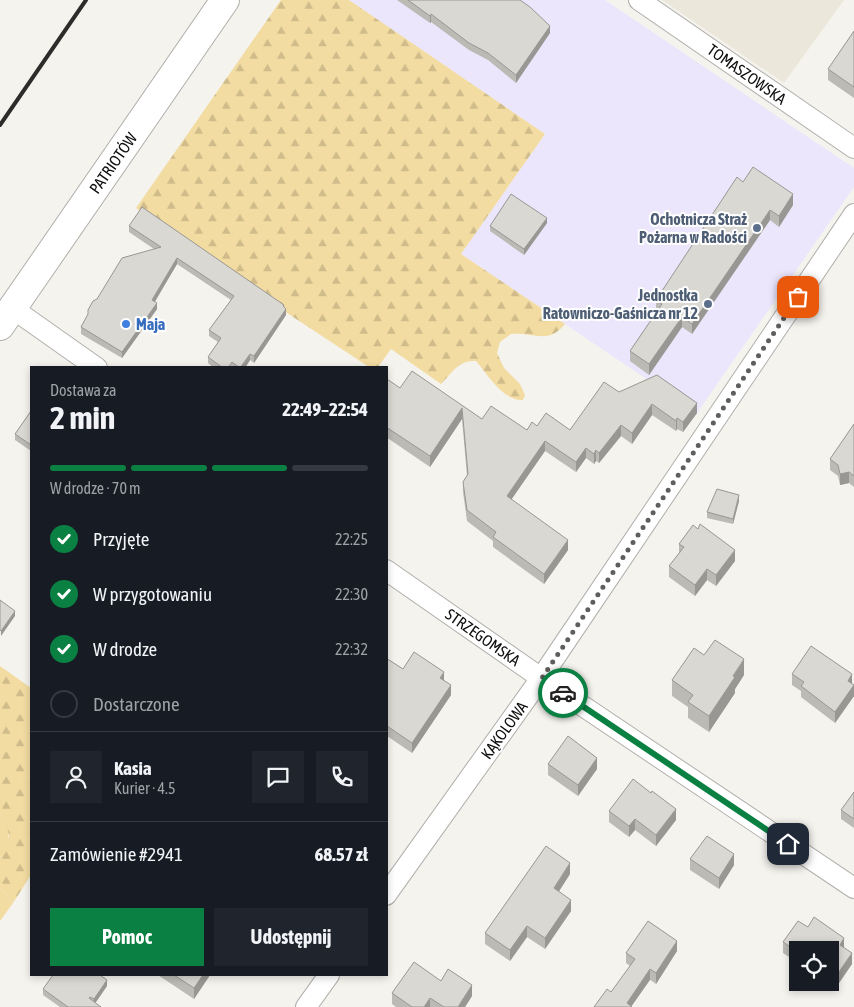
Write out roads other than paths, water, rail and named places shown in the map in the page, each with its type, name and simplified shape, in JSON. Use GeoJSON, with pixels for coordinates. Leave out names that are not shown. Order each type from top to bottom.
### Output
{"type":"FeatureCollection","features":[{"type":"Feature","properties":{"kind":"main road","name":"PATRIOTÓW"},"geometry":{"type":"LineString","coordinates":[[6,317],[225,0]]}},
{"type":"Feature","properties":{"kind":"street","name":"TOMASZOWSKA"},"geometry":{"type":"LineString","coordinates":[[639,0],[854,148]]}},
{"type":"Feature","properties":{"kind":"street","name":"KĄKOLOWA"},"geometry":{"type":"LineString","coordinates":[[388,892],[542,678],[854,214]]}},
{"type":"Feature","properties":{"kind":"street"},"geometry":{"type":"LineString","coordinates":[[6,317],[93,366]]}},
{"type":"Feature","properties":{"kind":"street","name":"STRZEGOMSKA"},"geometry":{"type":"LineString","coordinates":[[388,571],[542,678],[854,888]]}},
{"type":"Feature","properties":{"kind":"street"},"geometry":{"type":"LineString","coordinates":[[306,1007],[328,976]]}},
{"type":"Feature","properties":{"kind":"railway"},"geometry":{"type":"LineString","coordinates":[[0,125],[86,0]]}},
{"type":"Feature","properties":{"kind":"place","name":"Ochotnicza Straż Pożarna w Radości"},"geometry":{"type":"Point","coordinates":[757,228]}},
{"type":"Feature","properties":{"kind":"place","name":"Jednostka Ratowniczo-Gaśnicza nr 12"},"geometry":{"type":"Point","coordinates":[708,304]}},
{"type":"Feature","properties":{"kind":"place","name":"Maja"},"geometry":{"type":"Point","coordinates":[126,324]}}]}
